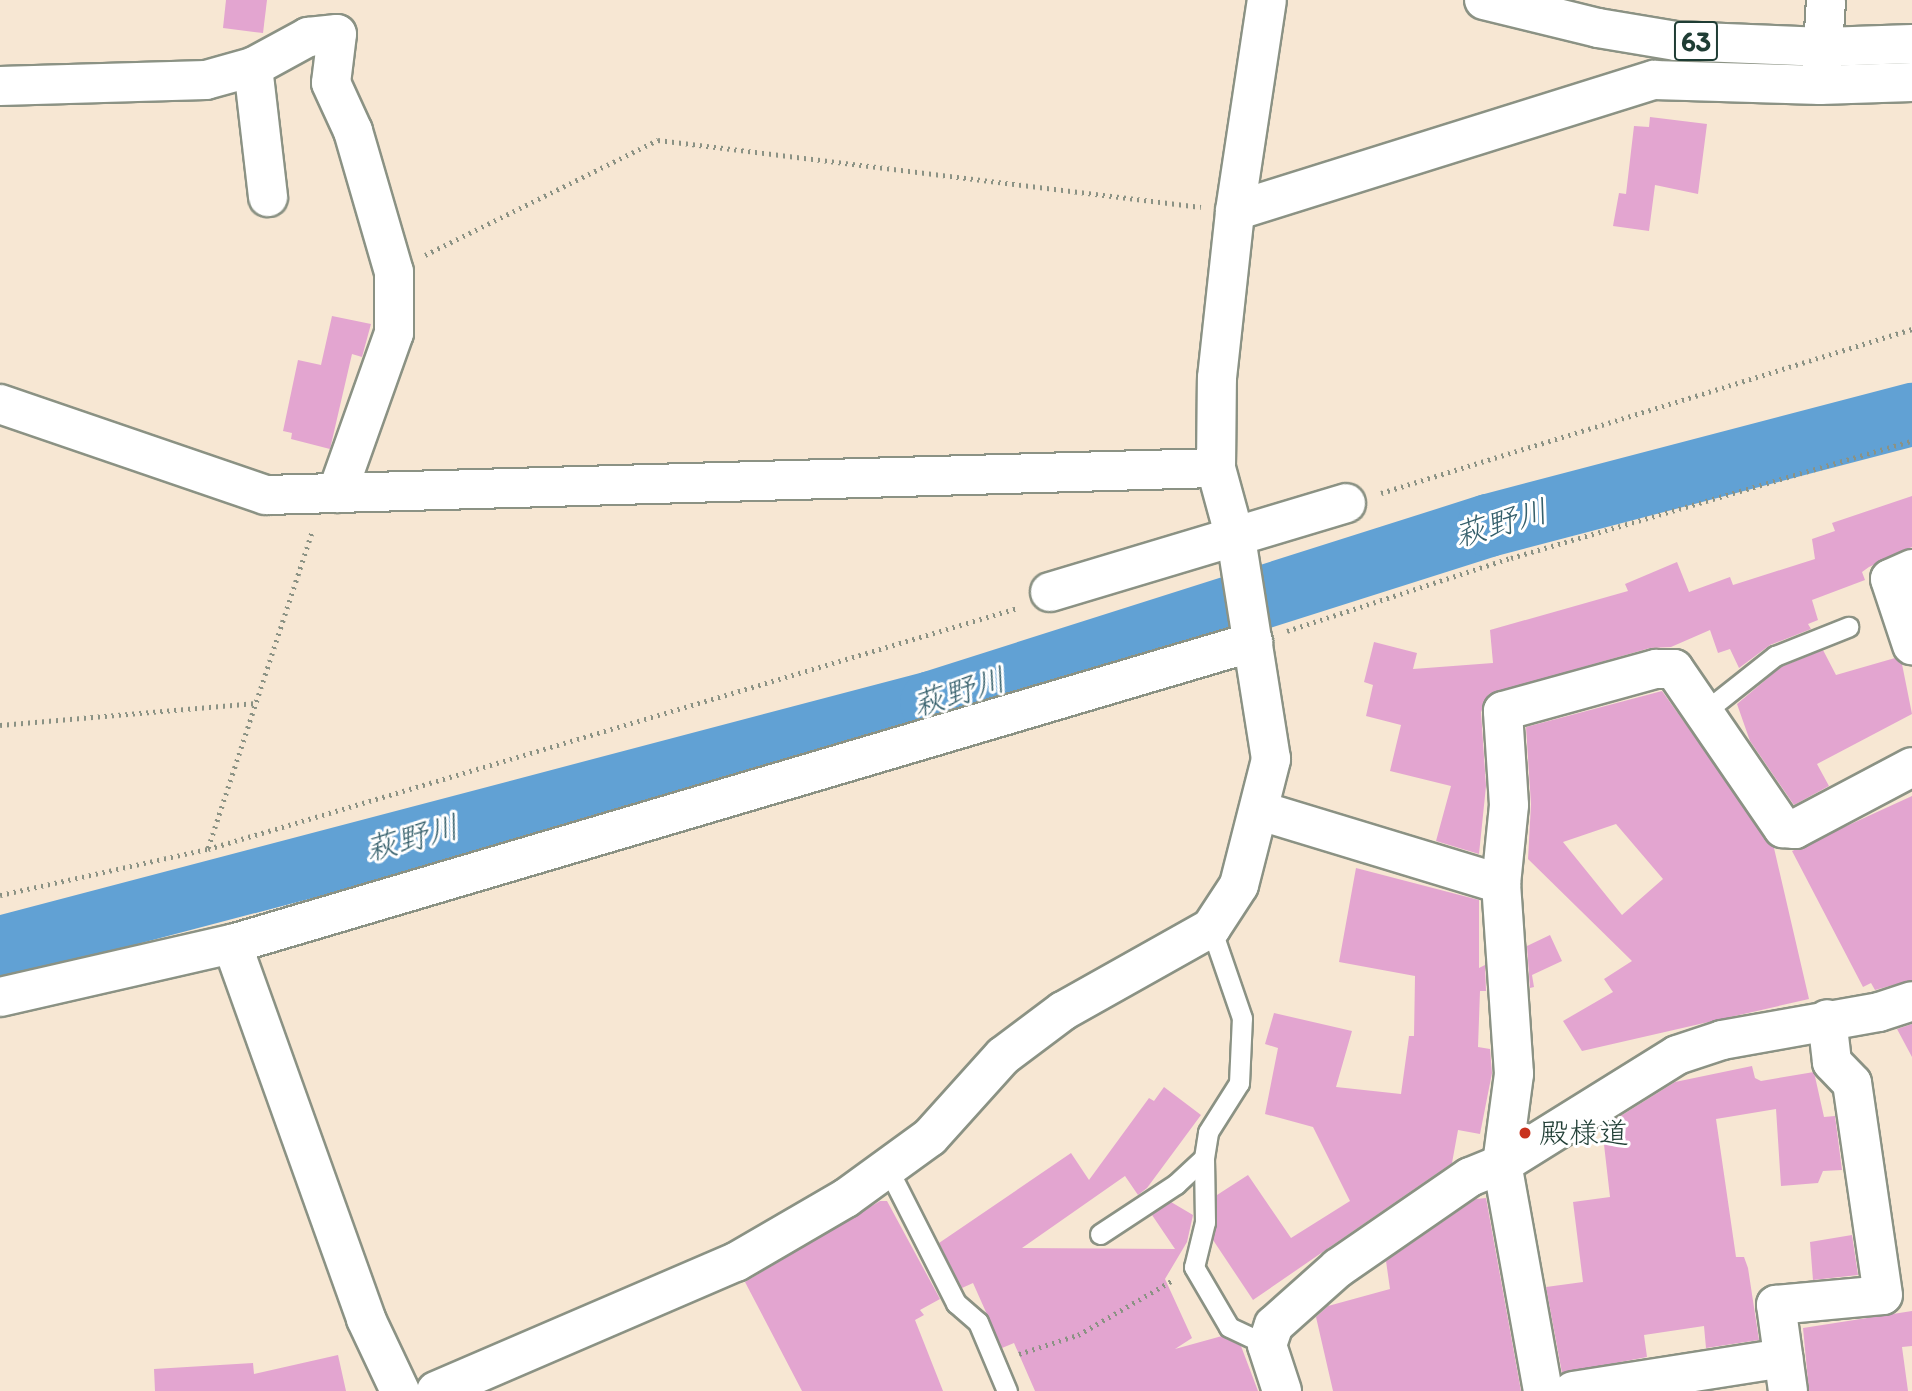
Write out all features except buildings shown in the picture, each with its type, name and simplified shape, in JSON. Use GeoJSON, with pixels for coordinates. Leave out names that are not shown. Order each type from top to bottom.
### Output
{"type":"FeatureCollection","features":[{"type":"Feature","properties":{"kind":"street"},"geometry":{"type":"LineString","coordinates":[[436,1391],[736,1262],[846,1199],[930,1137],[1003,1056],[1063,1011],[1211,928],[1239,885],[1261,811],[1271,759],[1235,541],[1216,468],[1217,378],[1235,211],[1267,0]]}},
{"type":"Feature","properties":{"kind":"street","name":"63"},"geometry":{"type":"LineString","coordinates":[[1484,0],[1598,28],[1676,41],[1824,47],[1912,44]]}},
{"type":"Feature","properties":{"kind":"street"},"geometry":{"type":"LineString","coordinates":[[1820,85],[1826,0]]}},
{"type":"Feature","properties":{"kind":"street"},"geometry":{"type":"LineString","coordinates":[[0,86],[206,80],[253,68],[308,37],[337,34],[331,83],[353,131],[394,272],[394,333],[331,493]]}},
{"type":"Feature","properties":{"kind":"street"},"geometry":{"type":"LineString","coordinates":[[253,68],[268,197]]}},
{"type":"Feature","properties":{"kind":"street"},"geometry":{"type":"LineString","coordinates":[[1235,211],[1654,79],[1820,85],[1912,82]]}},
{"type":"Feature","properties":{"kind":"street"},"geometry":{"type":"LineString","coordinates":[[0,404],[267,495],[1216,468]]}},
{"type":"Feature","properties":{"kind":"street"},"geometry":{"type":"LineString","coordinates":[[1050,592],[1235,541],[1346,503]]}},
{"type":"Feature","properties":{"kind":"street"},"geometry":{"type":"LineString","coordinates":[[1912,569],[1890,579],[1912,645]]}},
{"type":"Feature","properties":{"kind":"street"},"geometry":{"type":"LineString","coordinates":[[0,997],[232,944],[1252,635]]}},
{"type":"Feature","properties":{"kind":"street"},"geometry":{"type":"LineString","coordinates":[[1542,1391],[1502,1164],[1514,1074],[1501,884],[1509,805],[1503,711],[1656,669],[1674,670],[1783,828],[1795,829],[1912,767]]}},
{"type":"Feature","properties":{"kind":"street"},"geometry":{"type":"LineString","coordinates":[[1261,811],[1501,884]]}},
{"type":"Feature","properties":{"kind":"street"},"geometry":{"type":"LineString","coordinates":[[232,944],[366,1319],[400,1391]]}},
{"type":"Feature","properties":{"kind":"street"},"geometry":{"type":"LineString","coordinates":[[1282,1391],[1267,1345],[1274,1325],[1338,1268],[1470,1177],[1502,1164],[1677,1055],[1722,1040],[1827,1019],[1879,1012],[1912,1001]]}},
{"type":"Feature","properties":{"kind":"street"},"geometry":{"type":"LineString","coordinates":[[1573,1391],[1785,1374],[1776,1305],[1898,1293],[1852,1083],[1832,1062],[1827,1019]]}},
{"type":"Feature","properties":{"kind":"lane"},"geometry":{"type":"LineString","coordinates":[[1703,713],[1775,656],[1848,627]]}},
{"type":"Feature","properties":{"kind":"lane"},"geometry":{"type":"LineString","coordinates":[[1211,928],[1242,1018],[1239,1083],[1208,1132],[1204,1158],[1205,1222],[1194,1267],[1229,1326],[1267,1345]]}},
{"type":"Feature","properties":{"kind":"lane"},"geometry":{"type":"LineString","coordinates":[[1100,1234],[1176,1184],[1204,1158]]}},
{"type":"Feature","properties":{"kind":"lane"},"geometry":{"type":"LineString","coordinates":[[887,1167],[956,1303],[978,1322],[1007,1391]]}},
{"type":"Feature","properties":{"kind":"path"},"geometry":{"type":"LineString","coordinates":[[394,272],[554,187],[657,140],[1235,211]]}},
{"type":"Feature","properties":{"kind":"path"},"geometry":{"type":"LineString","coordinates":[[1346,503],[1912,329]]}},
{"type":"Feature","properties":{"kind":"path"},"geometry":{"type":"LineString","coordinates":[[1252,635],[1912,441]]}},
{"type":"Feature","properties":{"kind":"path"},"geometry":{"type":"LineString","coordinates":[[208,849],[256,703],[331,493]]}},
{"type":"Feature","properties":{"kind":"path"},"geometry":{"type":"LineString","coordinates":[[0,895],[208,849],[1032,604],[1050,592]]}},
{"type":"Feature","properties":{"kind":"path"},"geometry":{"type":"LineString","coordinates":[[0,725],[256,703]]}},
{"type":"Feature","properties":{"kind":"path"},"geometry":{"type":"LineString","coordinates":[[995,1362],[1078,1335],[1194,1267]]}},
{"type":"Feature","properties":{"kind":"waterway","name":"萩野川"},"geometry":{"type":"LineString","coordinates":[[0,947],[931,702],[1488,525],[1912,414]]}},
{"type":"Feature","properties":{"kind":"place","name":"殿様道"},"geometry":{"type":"Point","coordinates":[1525,1133]}}]}
